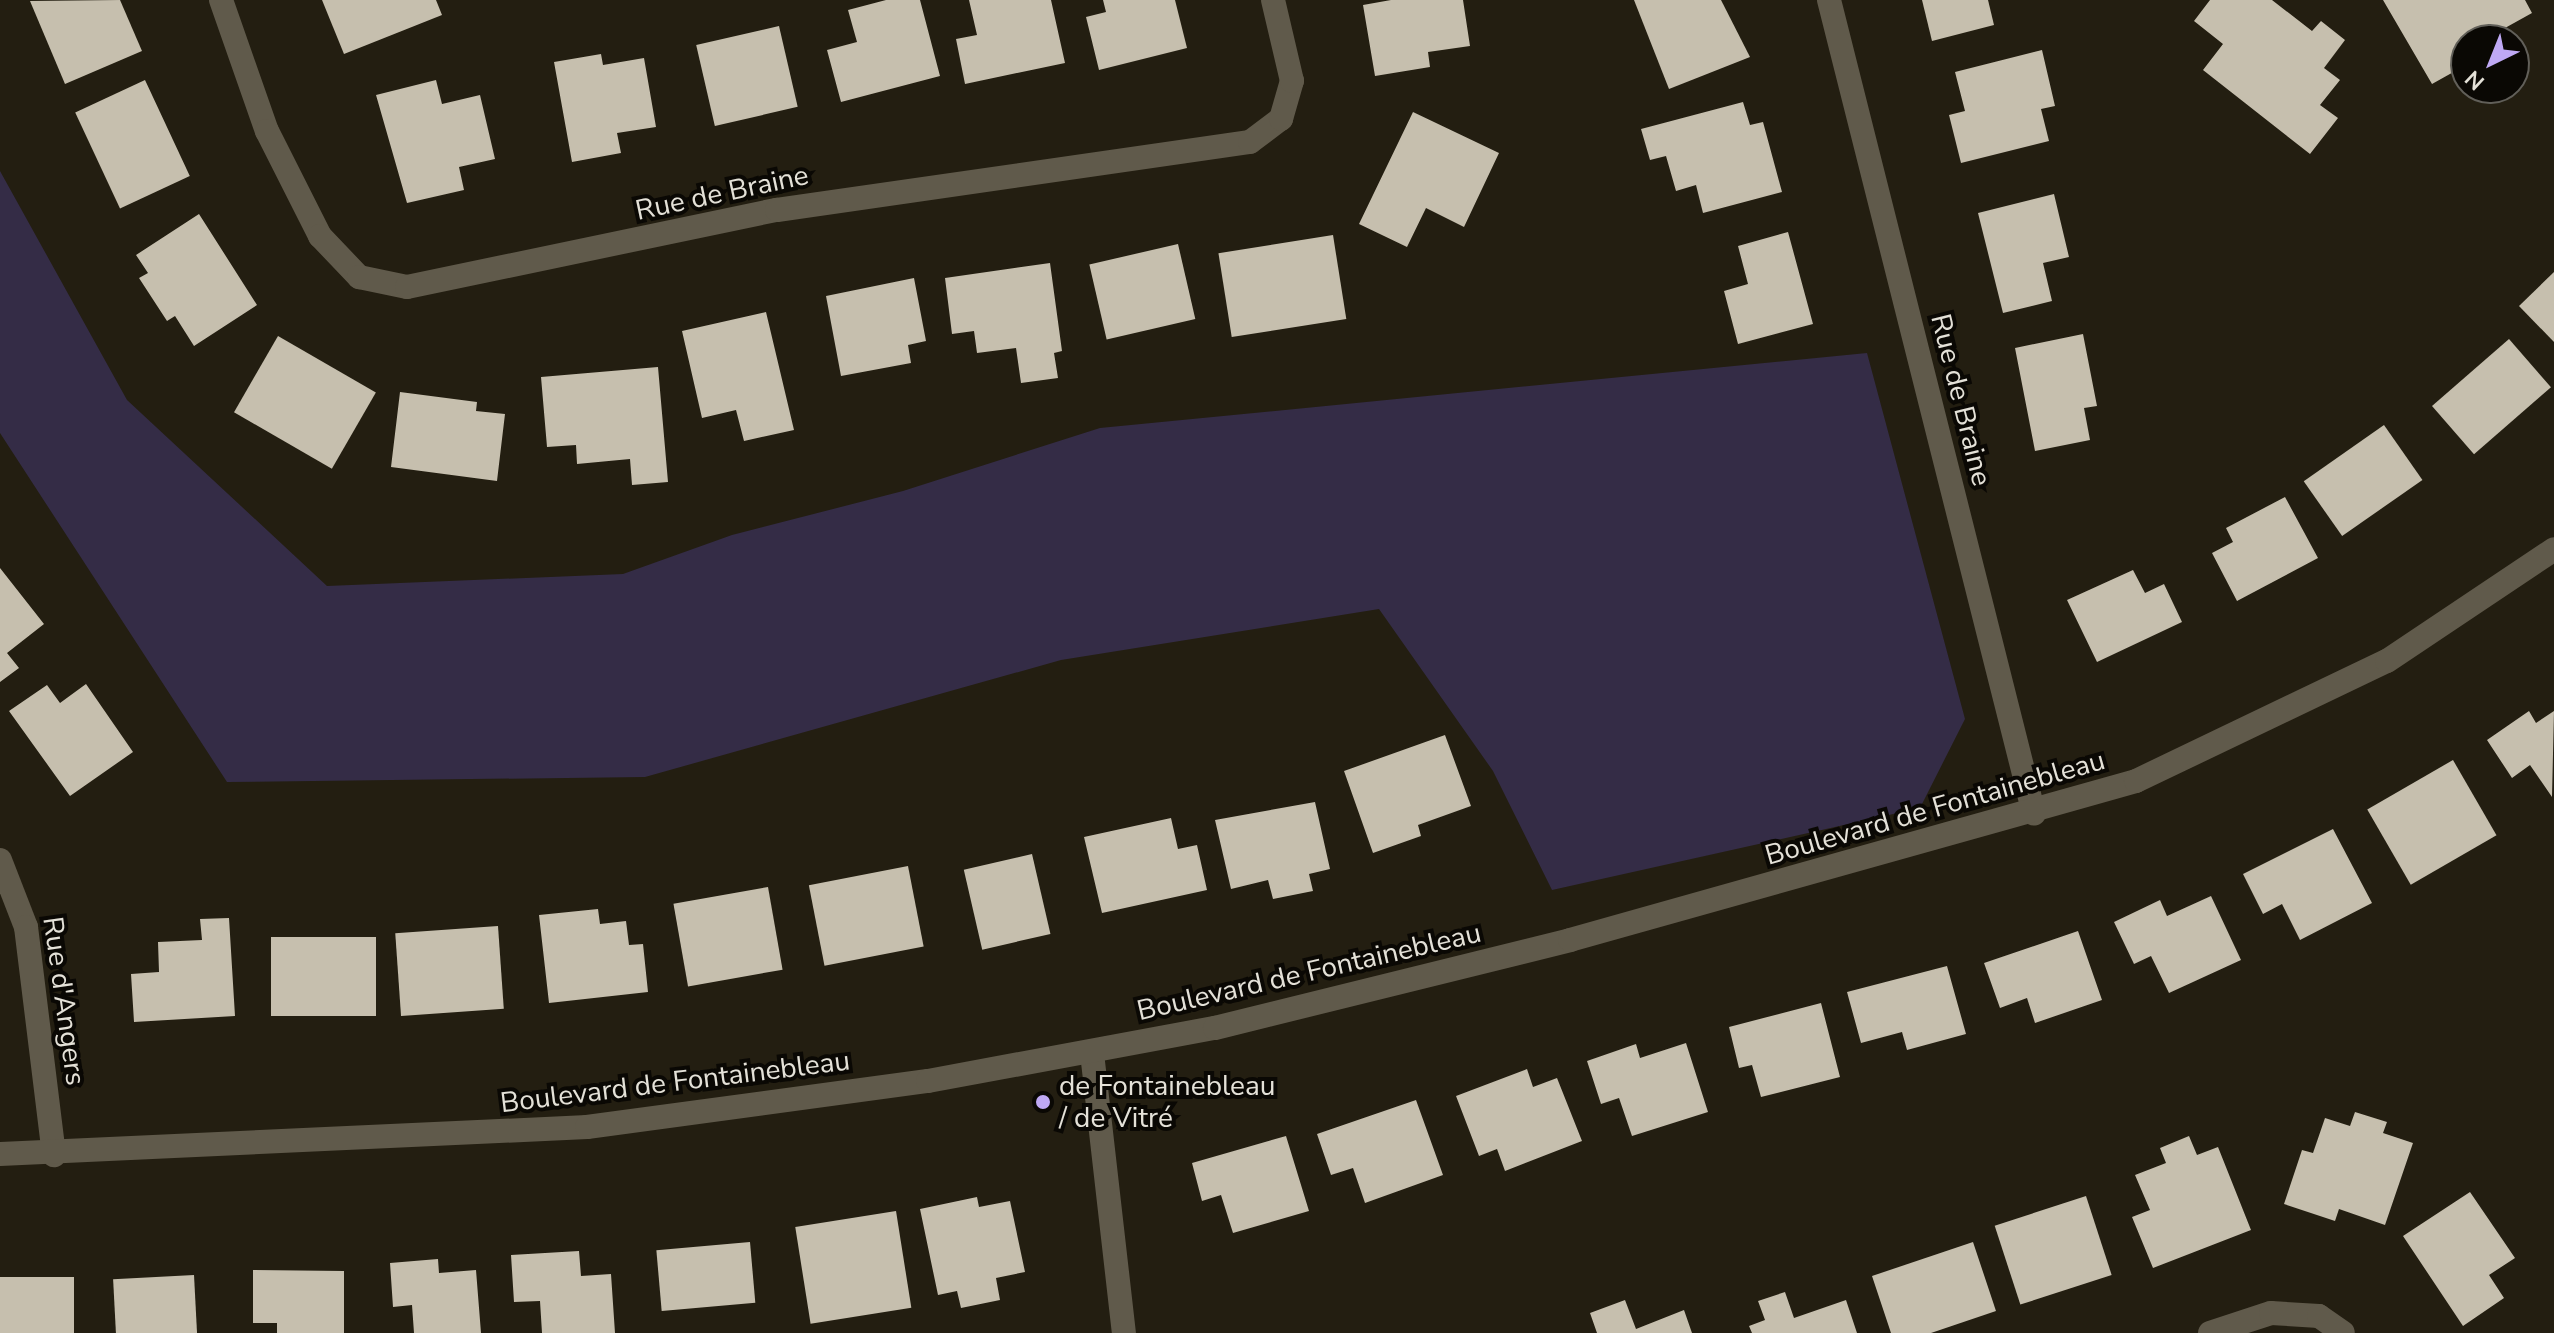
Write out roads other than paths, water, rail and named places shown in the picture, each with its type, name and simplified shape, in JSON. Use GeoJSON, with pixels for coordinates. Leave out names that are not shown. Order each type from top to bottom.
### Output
{"type":"FeatureCollection","features":[{"type":"Feature","properties":{"kind":"street","name":"Rue de Braine"},"geometry":{"type":"LineString","coordinates":[[221,0],[267,131],[320,236],[359,277],[407,287],[777,210],[1250,142],[1281,119],[1292,81],[1273,0]]}},
{"type":"Feature","properties":{"kind":"street","name":"Rue de Braine"},"geometry":{"type":"LineString","coordinates":[[1829,0],[2034,814]]}},
{"type":"Feature","properties":{"kind":"street","name":"Boulevard de Fontainebleau"},"geometry":{"type":"LineString","coordinates":[[0,1154],[54,1155],[587,1127],[1092,1053],[1570,940],[2034,814],[2136,781],[2313,700],[2387,661],[2554,549]]}},
{"type":"Feature","properties":{"kind":"street","name":"Rue d'Angers"},"geometry":{"type":"LineString","coordinates":[[0,860],[26,927],[54,1155]]}},
{"type":"Feature","properties":{"kind":"street"},"geometry":{"type":"LineString","coordinates":[[1092,1053],[1124,1333]]}},
{"type":"Feature","properties":{"kind":"street"},"geometry":{"type":"LineString","coordinates":[[2210,1333],[2271,1313],[2319,1316],[2343,1333]]}},
{"type":"Feature","properties":{"kind":"place","name":"de Fontainebleau / de Vitré"},"geometry":{"type":"Point","coordinates":[1043,1102]}}]}
